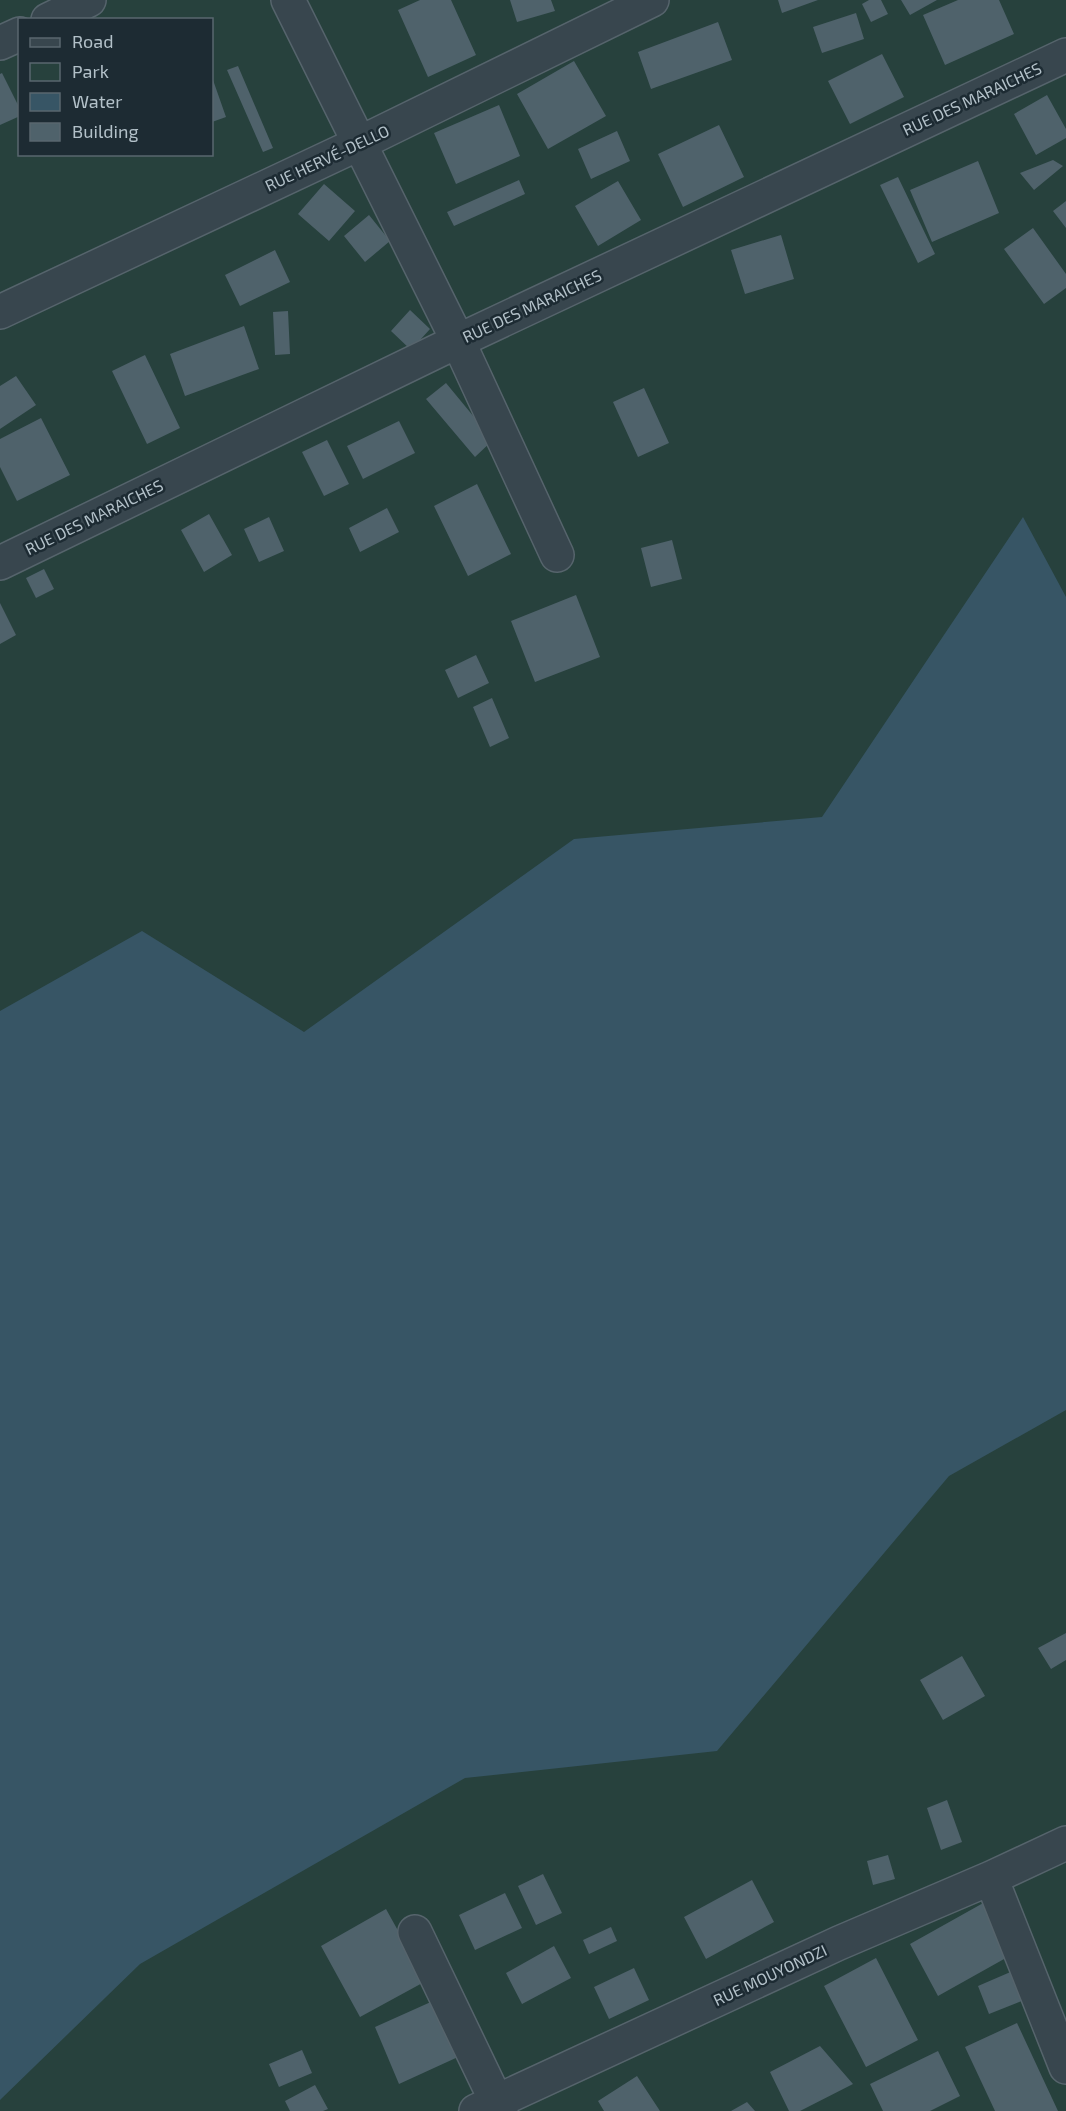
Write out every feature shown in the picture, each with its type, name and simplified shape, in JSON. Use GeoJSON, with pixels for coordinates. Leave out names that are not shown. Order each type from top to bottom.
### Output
{"type":"FeatureCollection","features":[{"type":"Feature","properties":{"kind":"street"},"geometry":{"type":"LineString","coordinates":[[52,18],[89,0]]}},
{"type":"Feature","properties":{"kind":"street"},"geometry":{"type":"LineString","coordinates":[[288,0],[458,341],[557,555]]}},
{"type":"Feature","properties":{"kind":"street","name":"RUE HERVÉ-DELLO"},"geometry":{"type":"LineString","coordinates":[[0,312],[360,142],[652,0]]}},
{"type":"Feature","properties":{"kind":"street"},"geometry":{"type":"LineString","coordinates":[[0,43],[18,35]]}},
{"type":"Feature","properties":{"kind":"street","name":"RUE DES MARAICHES"},"geometry":{"type":"LineString","coordinates":[[0,563],[458,341],[1066,55]]}},
{"type":"Feature","properties":{"kind":"street","name":"RUE MOUYONDZI"},"geometry":{"type":"LineString","coordinates":[[492,2108],[839,1943],[1066,1843]]}},
{"type":"Feature","properties":{"kind":"street"},"geometry":{"type":"LineString","coordinates":[[991,1878],[1066,2067]]}},
{"type":"Feature","properties":{"kind":"street"},"geometry":{"type":"LineString","coordinates":[[415,1932],[492,2108]]}},
{"type":"Feature","properties":{"kind":"green space"},"geometry":{"type":"Polygon","coordinates":[[[0,0],[1066,0],[1066,2111],[0,2111],[0,0]]]}},
{"type":"Feature","properties":{"kind":"water"},"geometry":{"type":"Polygon","coordinates":[[[1023,517],[1066,597],[1066,1410],[949,1476],[717,1751],[465,1778],[140,1964],[0,2100],[0,1011],[142,931],[304,1032],[574,839],[822,817],[1023,517]]]}},
{"type":"Feature","properties":{"kind":"building"},"geometry":{"type":"Polygon","coordinates":[[[420,0],[451,0],[476,55],[428,77],[398,10],[420,0]]]}},
{"type":"Feature","properties":{"kind":"building"},"geometry":{"type":"Polygon","coordinates":[[[510,0],[551,0],[555,11],[517,22],[510,0]]]}},
{"type":"Feature","properties":{"kind":"building"},"geometry":{"type":"Polygon","coordinates":[[[778,0],[818,0],[782,13],[778,0]]]}},
{"type":"Feature","properties":{"kind":"building"},"geometry":{"type":"Polygon","coordinates":[[[869,0],[881,0],[888,14],[871,22],[862,4],[869,0]]]}},
{"type":"Feature","properties":{"kind":"building"},"geometry":{"type":"Polygon","coordinates":[[[901,0],[937,0],[910,15],[901,0]]]}},
{"type":"Feature","properties":{"kind":"building"},"geometry":{"type":"Polygon","coordinates":[[[958,0],[999,0],[1014,34],[945,65],[923,15],[958,0]]]}},
{"type":"Feature","properties":{"kind":"building"},"geometry":{"type":"Polygon","coordinates":[[[856,13],[864,39],[822,53],[813,27],[856,13]]]}},
{"type":"Feature","properties":{"kind":"building"},"geometry":{"type":"Polygon","coordinates":[[[718,22],[732,60],[651,89],[638,52],[718,22]]]}},
{"type":"Feature","properties":{"kind":"building"},"geometry":{"type":"Polygon","coordinates":[[[882,54],[904,97],[850,124],[828,81],[882,54]]]}},
{"type":"Feature","properties":{"kind":"building"},"geometry":{"type":"Polygon","coordinates":[[[574,61],[606,116],[548,149],[517,94],[574,61]]]}},
{"type":"Feature","properties":{"kind":"building"},"geometry":{"type":"Polygon","coordinates":[[[238,66],[273,148],[263,152],[227,70],[238,66]]]}},
{"type":"Feature","properties":{"kind":"building"},"geometry":{"type":"Polygon","coordinates":[[[2,73],[18,105],[18,117],[0,125],[0,74],[2,73]]]}},
{"type":"Feature","properties":{"kind":"building"},"geometry":{"type":"Polygon","coordinates":[[[213,80],[226,117],[213,122],[213,80]]]}},
{"type":"Feature","properties":{"kind":"building"},"geometry":{"type":"Polygon","coordinates":[[[1047,95],[1066,129],[1066,138],[1036,155],[1014,114],[1047,95]]]}},
{"type":"Feature","properties":{"kind":"building"},"geometry":{"type":"Polygon","coordinates":[[[499,105],[520,156],[456,184],[434,133],[499,105]]]}},
{"type":"Feature","properties":{"kind":"building"},"geometry":{"type":"Polygon","coordinates":[[[719,125],[744,177],[683,207],[658,154],[719,125]]]}},
{"type":"Feature","properties":{"kind":"building"},"geometry":{"type":"Polygon","coordinates":[[[617,131],[630,161],[591,179],[578,149],[617,131]]]}},
{"type":"Feature","properties":{"kind":"building"},"geometry":{"type":"Polygon","coordinates":[[[1053,160],[1063,166],[1034,190],[1020,173],[1053,160]]]}},
{"type":"Feature","properties":{"kind":"building"},"geometry":{"type":"Polygon","coordinates":[[[978,161],[999,213],[932,242],[910,190],[978,161]]]}},
{"type":"Feature","properties":{"kind":"building"},"geometry":{"type":"Polygon","coordinates":[[[898,177],[935,254],[918,263],[880,185],[898,177]]]}},
{"type":"Feature","properties":{"kind":"building"},"geometry":{"type":"Polygon","coordinates":[[[519,180],[525,194],[454,226],[447,212],[519,180]]]}},
{"type":"Feature","properties":{"kind":"building"},"geometry":{"type":"Polygon","coordinates":[[[618,181],[641,220],[598,246],[575,206],[618,181]]]}},
{"type":"Feature","properties":{"kind":"building"},"geometry":{"type":"Polygon","coordinates":[[[324,184],[355,211],[329,241],[298,214],[324,184]]]}},
{"type":"Feature","properties":{"kind":"building"},"geometry":{"type":"Polygon","coordinates":[[[1066,201],[1066,228],[1053,211],[1066,201]]]}},
{"type":"Feature","properties":{"kind":"building"},"geometry":{"type":"Polygon","coordinates":[[[369,215],[390,241],[365,262],[344,236],[369,215]]]}},
{"type":"Feature","properties":{"kind":"building"},"geometry":{"type":"Polygon","coordinates":[[[1033,228],[1066,274],[1066,288],[1044,304],[1004,249],[1033,228]]]}},
{"type":"Feature","properties":{"kind":"building"},"geometry":{"type":"Polygon","coordinates":[[[781,235],[794,279],[745,294],[731,250],[781,235]]]}},
{"type":"Feature","properties":{"kind":"building"},"geometry":{"type":"Polygon","coordinates":[[[275,250],[290,282],[240,306],[225,275],[275,250]]]}},
{"type":"Feature","properties":{"kind":"building"},"geometry":{"type":"Polygon","coordinates":[[[410,310],[430,329],[411,350],[391,331],[410,310]]]}},
{"type":"Feature","properties":{"kind":"building"},"geometry":{"type":"Polygon","coordinates":[[[288,311],[290,354],[275,355],[273,312],[288,311]]]}},
{"type":"Feature","properties":{"kind":"building"},"geometry":{"type":"Polygon","coordinates":[[[244,326],[259,369],[185,396],[170,354],[244,326]]]}},
{"type":"Feature","properties":{"kind":"building"},"geometry":{"type":"Polygon","coordinates":[[[145,355],[180,428],[147,444],[112,371],[145,355]]]}},
{"type":"Feature","properties":{"kind":"building"},"geometry":{"type":"Polygon","coordinates":[[[16,376],[36,405],[0,429],[0,386],[16,376]]]}},
{"type":"Feature","properties":{"kind":"building"},"geometry":{"type":"Polygon","coordinates":[[[446,383],[493,440],[475,457],[426,399],[446,383]]]}},
{"type":"Feature","properties":{"kind":"building"},"geometry":{"type":"Polygon","coordinates":[[[644,388],[669,443],[638,457],[613,402],[644,388]]]}},
{"type":"Feature","properties":{"kind":"building"},"geometry":{"type":"Polygon","coordinates":[[[41,418],[70,475],[17,501],[0,467],[0,439],[41,418]]]}},
{"type":"Feature","properties":{"kind":"building"},"geometry":{"type":"Polygon","coordinates":[[[399,421],[415,453],[363,479],[347,446],[399,421]]]}},
{"type":"Feature","properties":{"kind":"building"},"geometry":{"type":"Polygon","coordinates":[[[327,440],[349,484],[324,496],[302,452],[327,440]]]}},
{"type":"Feature","properties":{"kind":"building"},"geometry":{"type":"Polygon","coordinates":[[[477,484],[511,554],[468,576],[434,506],[477,484]]]}},
{"type":"Feature","properties":{"kind":"building"},"geometry":{"type":"Polygon","coordinates":[[[387,508],[399,532],[360,552],[349,528],[387,508]]]}},
{"type":"Feature","properties":{"kind":"building"},"geometry":{"type":"Polygon","coordinates":[[[209,514],[232,555],[204,572],[181,530],[209,514]]]}},
{"type":"Feature","properties":{"kind":"building"},"geometry":{"type":"Polygon","coordinates":[[[269,517],[284,551],[259,562],[244,529],[269,517]]]}},
{"type":"Feature","properties":{"kind":"building"},"geometry":{"type":"Polygon","coordinates":[[[672,540],[682,579],[651,587],[641,548],[672,540]]]}},
{"type":"Feature","properties":{"kind":"building"},"geometry":{"type":"Polygon","coordinates":[[[44,569],[54,589],[36,598],[26,578],[44,569]]]}},
{"type":"Feature","properties":{"kind":"building"},"geometry":{"type":"Polygon","coordinates":[[[576,595],[600,657],[535,682],[511,621],[576,595]]]}},
{"type":"Feature","properties":{"kind":"building"},"geometry":{"type":"Polygon","coordinates":[[[0,603],[16,635],[0,644],[0,603]]]}},
{"type":"Feature","properties":{"kind":"building"},"geometry":{"type":"Polygon","coordinates":[[[476,655],[489,683],[458,698],[445,670],[476,655]]]}},
{"type":"Feature","properties":{"kind":"building"},"geometry":{"type":"Polygon","coordinates":[[[492,698],[509,738],[490,747],[473,707],[492,698]]]}},
{"type":"Feature","properties":{"kind":"building"},"geometry":{"type":"Polygon","coordinates":[[[1066,1633],[1066,1660],[1051,1669],[1038,1648],[1066,1633]]]}},
{"type":"Feature","properties":{"kind":"building"},"geometry":{"type":"Polygon","coordinates":[[[962,1656],[985,1696],[943,1720],[920,1680],[962,1656]]]}},
{"type":"Feature","properties":{"kind":"building"},"geometry":{"type":"Polygon","coordinates":[[[947,1800],[962,1842],[941,1850],[927,1808],[947,1800]]]}},
{"type":"Feature","properties":{"kind":"building"},"geometry":{"type":"Polygon","coordinates":[[[888,1855],[895,1879],[873,1885],[867,1861],[888,1855]]]}},
{"type":"Feature","properties":{"kind":"building"},"geometry":{"type":"Polygon","coordinates":[[[543,1874],[562,1913],[536,1925],[518,1886],[543,1874]]]}},
{"type":"Feature","properties":{"kind":"building"},"geometry":{"type":"Polygon","coordinates":[[[752,1880],[774,1922],[706,1959],[684,1917],[752,1880]]]}},
{"type":"Feature","properties":{"kind":"building"},"geometry":{"type":"Polygon","coordinates":[[[505,1893],[522,1928],[475,1950],[459,1915],[505,1893]]]}},
{"type":"Feature","properties":{"kind":"building"},"geometry":{"type":"Polygon","coordinates":[[[985,1902],[1013,1954],[938,1996],[910,1944],[985,1902]]]}},
{"type":"Feature","properties":{"kind":"building"},"geometry":{"type":"Polygon","coordinates":[[[386,1909],[426,1981],[360,2017],[321,1946],[386,1909]]]}},
{"type":"Feature","properties":{"kind":"building"},"geometry":{"type":"Polygon","coordinates":[[[611,1927],[617,1941],[589,1954],[583,1940],[611,1927]]]}},
{"type":"Feature","properties":{"kind":"building"},"geometry":{"type":"Polygon","coordinates":[[[554,1946],[571,1978],[522,2004],[506,1973],[554,1946]]]}},
{"type":"Feature","properties":{"kind":"building"},"geometry":{"type":"Polygon","coordinates":[[[876,1958],[918,2040],[866,2067],[824,1986],[876,1958]]]}},
{"type":"Feature","properties":{"kind":"building"},"geometry":{"type":"Polygon","coordinates":[[[1022,1967],[1034,1996],[989,2014],[978,1986],[1022,1967]]]}},
{"type":"Feature","properties":{"kind":"building"},"geometry":{"type":"Polygon","coordinates":[[[634,1968],[649,2000],[609,2019],[594,1987],[634,1968]]]}},
{"type":"Feature","properties":{"kind":"building"},"geometry":{"type":"Polygon","coordinates":[[[433,2001],[458,2057],[399,2084],[375,2027],[433,2001]]]}},
{"type":"Feature","properties":{"kind":"building"},"geometry":{"type":"Polygon","coordinates":[[[1017,2023],[1058,2111],[995,2111],[965,2047],[1017,2023]]]}},
{"type":"Feature","properties":{"kind":"building"},"geometry":{"type":"Polygon","coordinates":[[[820,2046],[853,2084],[800,2111],[789,2111],[770,2072],[820,2046]]]}},
{"type":"Feature","properties":{"kind":"building"},"geometry":{"type":"Polygon","coordinates":[[[302,2050],[312,2073],[279,2087],[269,2064],[302,2050]]]}},
{"type":"Feature","properties":{"kind":"building"},"geometry":{"type":"Polygon","coordinates":[[[938,2051],[960,2096],[930,2111],[883,2111],[870,2084],[938,2051]]]}},
{"type":"Feature","properties":{"kind":"building"},"geometry":{"type":"Polygon","coordinates":[[[637,2076],[660,2111],[604,2111],[598,2101],[637,2076]]]}},
{"type":"Feature","properties":{"kind":"building"},"geometry":{"type":"Polygon","coordinates":[[[315,2085],[328,2109],[290,2111],[285,2101],[315,2085]]]}},
{"type":"Feature","properties":{"kind":"building"},"geometry":{"type":"Polygon","coordinates":[[[747,2102],[755,2111],[731,2111],[747,2102]]]}}]}
